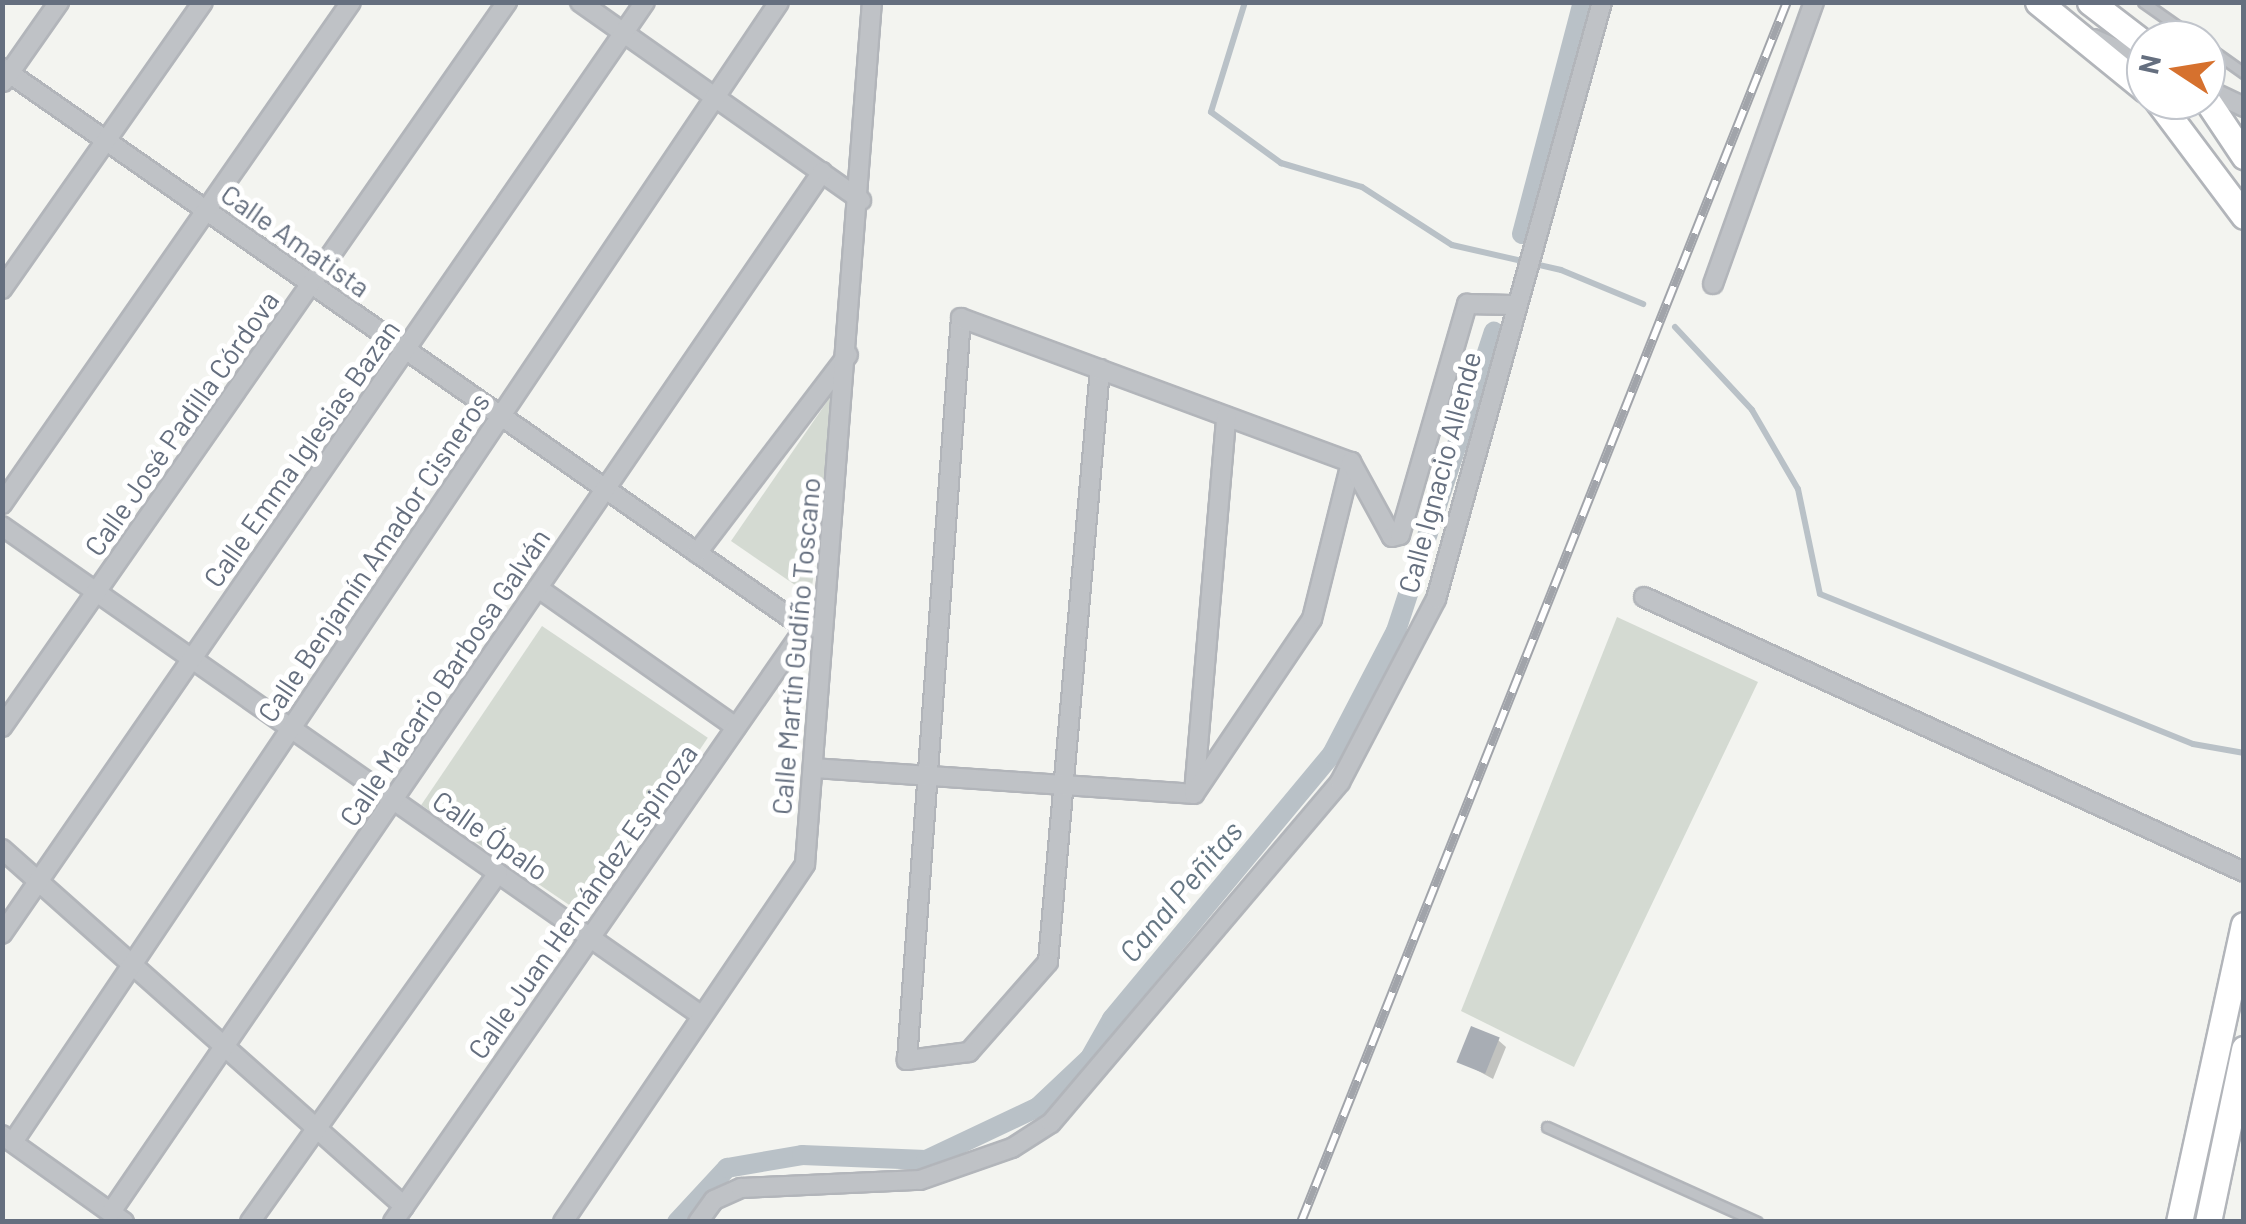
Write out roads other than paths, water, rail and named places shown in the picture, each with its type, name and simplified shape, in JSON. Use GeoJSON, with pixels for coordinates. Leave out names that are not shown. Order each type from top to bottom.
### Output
{"type":"FeatureCollection","features":[{"type":"Feature","properties":{"kind":"main road"},"geometry":{"type":"LineString","coordinates":[[2095,4],[2126,29]]}},
{"type":"Feature","properties":{"kind":"main road"},"geometry":{"type":"LineString","coordinates":[[2054,7],[2126,73]]}},
{"type":"Feature","properties":{"kind":"main road"},"geometry":{"type":"LineString","coordinates":[[2172,120],[2244,216]]}},
{"type":"Feature","properties":{"kind":"main road"},"geometry":{"type":"LineString","coordinates":[[2220,120],[2244,156]]}},
{"type":"Feature","properties":{"kind":"main road"},"geometry":{"type":"LineString","coordinates":[[2180,1222],[2244,924]]}},
{"type":"Feature","properties":{"kind":"main road"},"geometry":{"type":"LineString","coordinates":[[2208,1222],[2236,1121],[2244,1048]]}},
{"type":"Feature","properties":{"kind":"street"},"geometry":{"type":"LineString","coordinates":[[5,74],[58,2]]}},
{"type":"Feature","properties":{"kind":"street"},"geometry":{"type":"LineString","coordinates":[[2,289],[203,2]]}},
{"type":"Feature","properties":{"kind":"street"},"geometry":{"type":"LineString","coordinates":[[2,504],[351,2]]}},
{"type":"Feature","properties":{"kind":"street","name":"Calle José Padilla Córdova"},"geometry":{"type":"LineString","coordinates":[[2,727],[507,2]]}},
{"type":"Feature","properties":{"kind":"street"},"geometry":{"type":"LineString","coordinates":[[580,2],[861,200]]}},
{"type":"Feature","properties":{"kind":"street","name":"Calle Emma Iglesias Bazan"},"geometry":{"type":"LineString","coordinates":[[2,934],[645,2]]}},
{"type":"Feature","properties":{"kind":"street","name":"Calle Benjamín Amador Cisneros"},"geometry":{"type":"LineString","coordinates":[[8,1138],[132,964],[779,2]]}},
{"type":"Feature","properties":{"kind":"street","name":"Calle Martín Gudiño Toscano"},"geometry":{"type":"LineString","coordinates":[[562,1222],[805,864],[861,200],[872,2]]}},
{"type":"Feature","properties":{"kind":"street","name":"Calle Ignacio Allende"},"geometry":{"type":"LineString","coordinates":[[698,1222],[714,1200],[741,1188],[920,1180],[1012,1148],[1098,1070],[1340,782],[1387,699],[1436,599],[1515,296],[1602,2]]}},
{"type":"Feature","properties":{"kind":"street"},"geometry":{"type":"LineString","coordinates":[[1713,284],[1814,2]]}},
{"type":"Feature","properties":{"kind":"street"},"geometry":{"type":"LineString","coordinates":[[2080,33],[2126,53]]}},
{"type":"Feature","properties":{"kind":"street","name":"Calle Amatista"},"geometry":{"type":"LineString","coordinates":[[5,74],[106,140],[805,628]]}},
{"type":"Feature","properties":{"kind":"street","name":"Calle Macario Barbosa Galván"},"geometry":{"type":"LineString","coordinates":[[118,1217],[224,1046],[822,172]]}},
{"type":"Feature","properties":{"kind":"street"},"geometry":{"type":"LineString","coordinates":[[1100,369],[1048,962],[969,1052],[908,1060],[961,318],[1100,369],[1351,462],[1392,537],[1400,536],[1467,304],[1515,296]]}},
{"type":"Feature","properties":{"kind":"street"},"geometry":{"type":"LineString","coordinates":[[697,552],[848,354]]}},
{"type":"Feature","properties":{"kind":"street"},"geometry":{"type":"LineString","coordinates":[[1194,794],[1226,416]]}},
{"type":"Feature","properties":{"kind":"street"},"geometry":{"type":"LineString","coordinates":[[1194,794],[1312,619],[1351,462]]}},
{"type":"Feature","properties":{"kind":"street","name":"Calle Ópalo"},"geometry":{"type":"LineString","coordinates":[[2,526],[702,1016]]}},
{"type":"Feature","properties":{"kind":"street"},"geometry":{"type":"LineString","coordinates":[[538,588],[736,727]]}},
{"type":"Feature","properties":{"kind":"street"},"geometry":{"type":"LineString","coordinates":[[1644,597],[2244,872]]}},
{"type":"Feature","properties":{"kind":"street"},"geometry":{"type":"LineString","coordinates":[[805,628],[825,626]]}},
{"type":"Feature","properties":{"kind":"street","name":"Calle Juan Hernández Espinoza"},"geometry":{"type":"LineString","coordinates":[[398,1214],[805,628]]}},
{"type":"Feature","properties":{"kind":"street"},"geometry":{"type":"LineString","coordinates":[[813,768],[1194,794]]}},
{"type":"Feature","properties":{"kind":"street"},"geometry":{"type":"LineString","coordinates":[[2,849],[316,1128],[398,1214]]}},
{"type":"Feature","properties":{"kind":"street"},"geometry":{"type":"LineString","coordinates":[[250,1222],[498,873]]}},
{"type":"Feature","properties":{"kind":"street"},"geometry":{"type":"LineString","coordinates":[[8,1138],[118,1217]]}},
{"type":"Feature","properties":{"kind":"lane"},"geometry":{"type":"LineString","coordinates":[[2143,2],[2169,20]]}},
{"type":"Feature","properties":{"kind":"lane"},"geometry":{"type":"LineString","coordinates":[[2080,33],[2095,4]]}},
{"type":"Feature","properties":{"kind":"lane"},"geometry":{"type":"LineString","coordinates":[[1547,1127],[1757,1222]]}},
{"type":"Feature","properties":{"kind":"waterway"},"geometry":{"type":"LineString","coordinates":[[1245,2],[1211,112],[1281,163],[1362,187],[1452,245],[1561,270],[1643,304]]}},
{"type":"Feature","properties":{"kind":"waterway","name":"Canal Peñitas"},"geometry":{"type":"LineString","coordinates":[[1522,234],[1583,2]]}},
{"type":"Feature","properties":{"kind":"waterway"},"geometry":{"type":"LineString","coordinates":[[1675,327],[1752,410],[1798,489],[1820,594],[2193,744],[2244,753]]}},
{"type":"Feature","properties":{"kind":"waterway","name":"Canal Peñitas"},"geometry":{"type":"LineString","coordinates":[[677,1222],[727,1168],[802,1155],[926,1160],[1038,1107],[1090,1058],[1112,1019],[1332,754],[1396,631],[1494,332]]}},
{"type":"Feature","properties":{"kind":"railway"},"geometry":{"type":"LineString","coordinates":[[1301,1222],[1787,2]]}}]}
